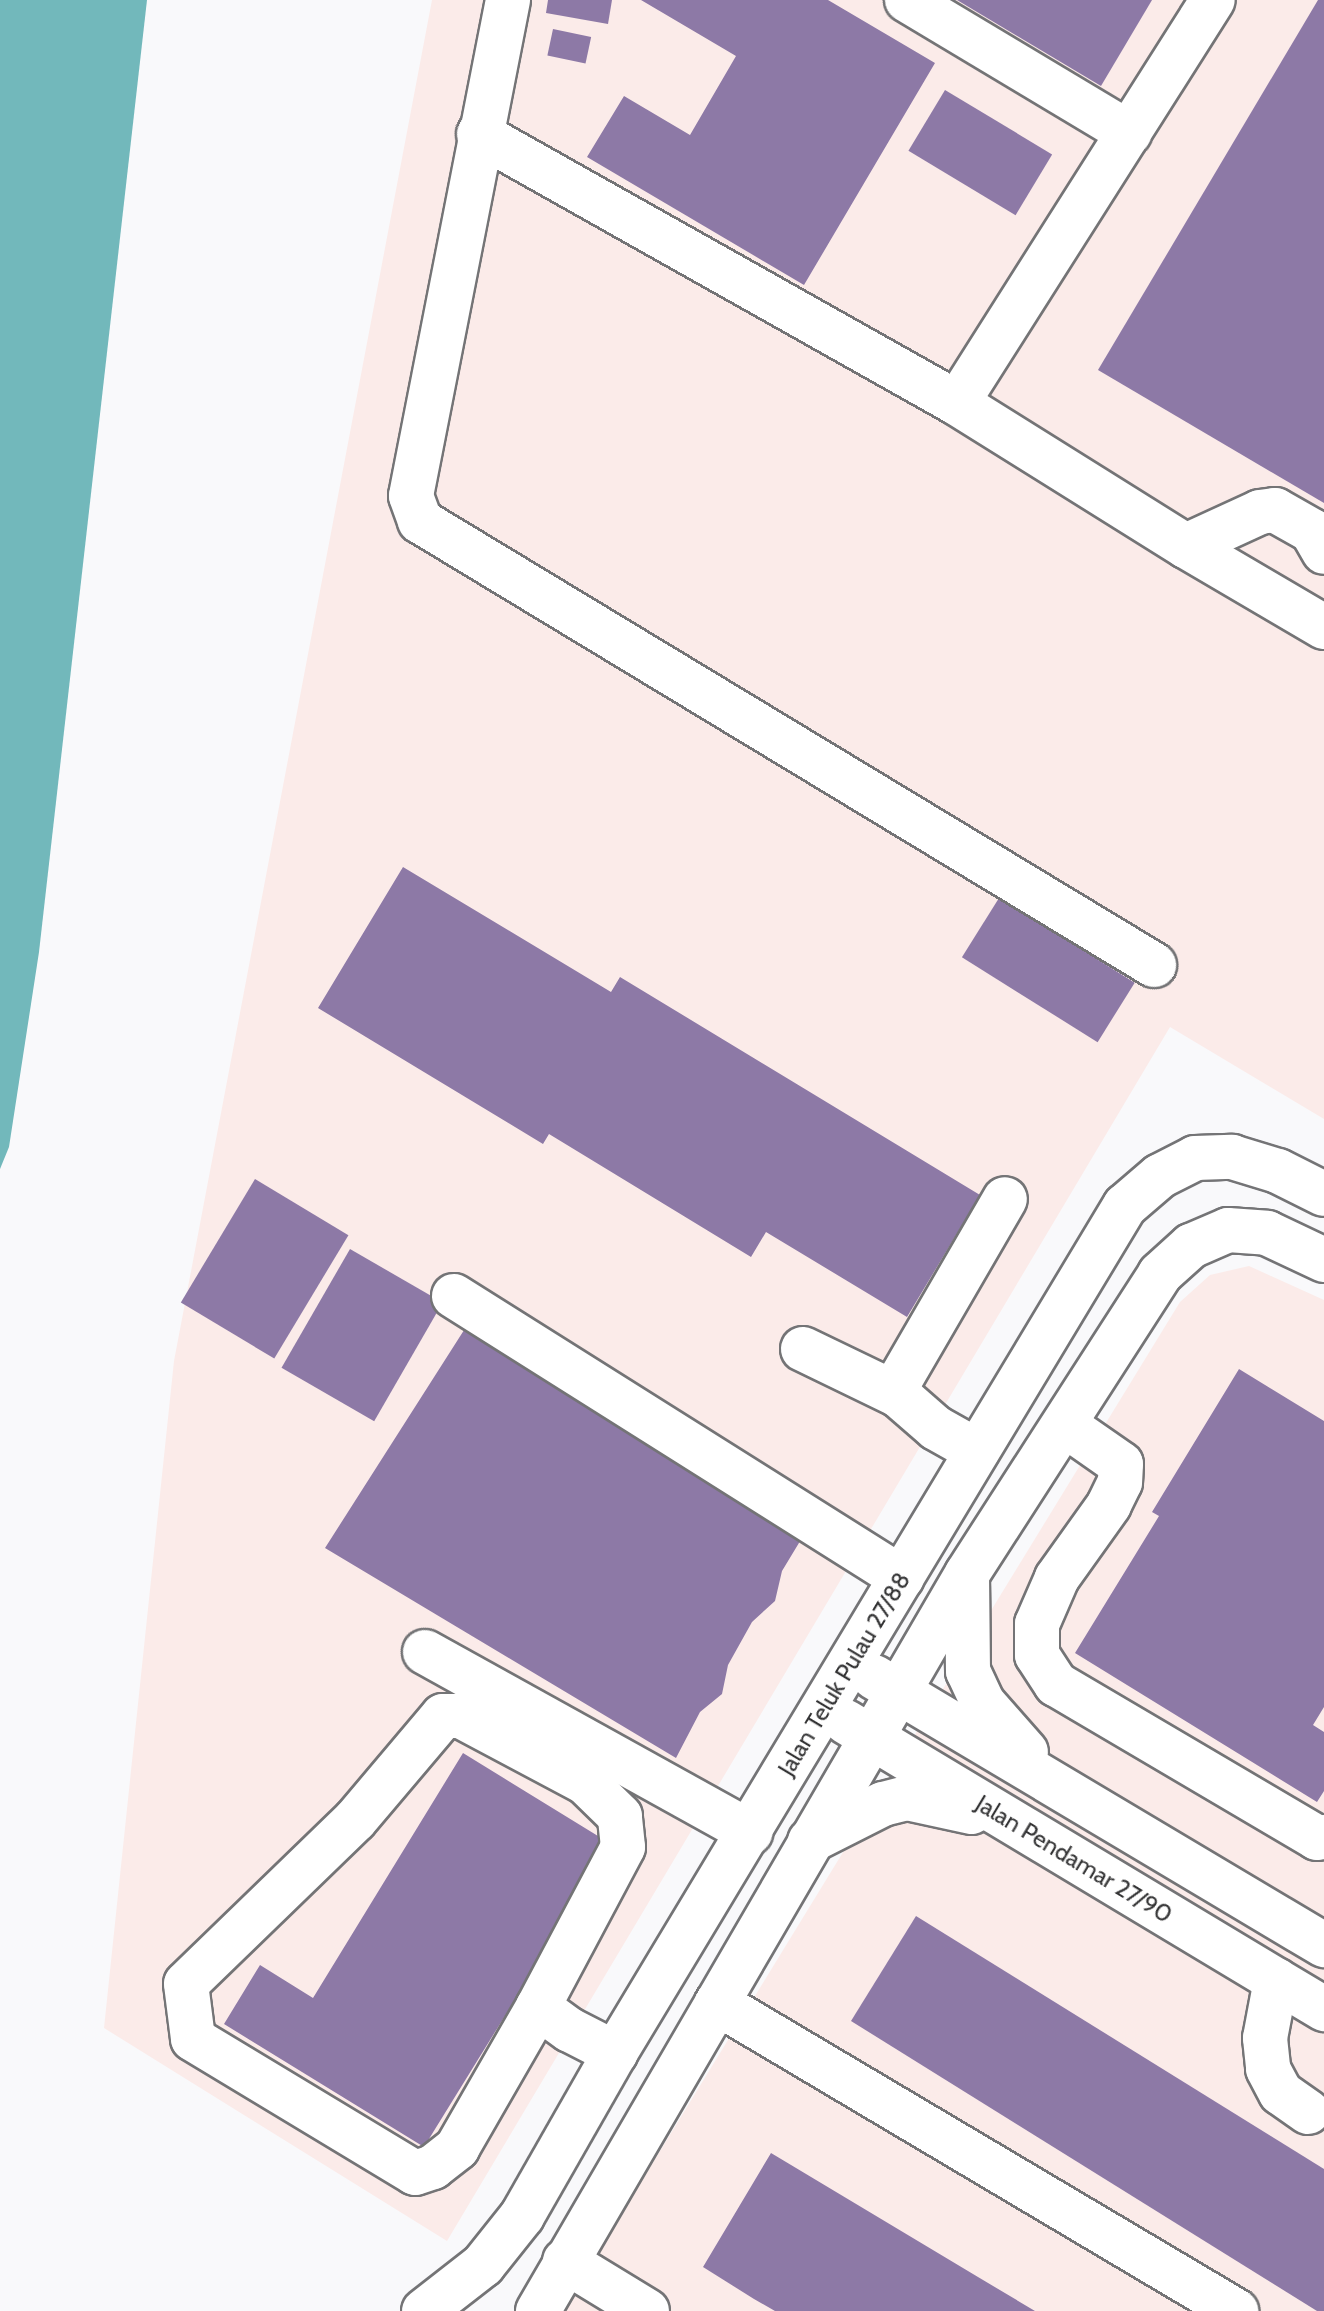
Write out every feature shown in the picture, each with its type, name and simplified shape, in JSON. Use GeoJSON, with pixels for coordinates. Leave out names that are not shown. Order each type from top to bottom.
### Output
{"type":"FeatureCollection","features":[{"type":"Feature","properties":{"kind":"street"},"geometry":{"type":"LineString","coordinates":[[508,0],[479,134],[411,496],[420,521],[1154,965]]}},
{"type":"Feature","properties":{"kind":"street"},"geometry":{"type":"LineString","coordinates":[[907,0],[1129,133]]}},
{"type":"Feature","properties":{"kind":"street"},"geometry":{"type":"LineString","coordinates":[[957,403],[1213,0]]}},
{"type":"Feature","properties":{"kind":"street"},"geometry":{"type":"LineString","coordinates":[[479,134],[957,403],[1186,546],[1324,627]]}},
{"type":"Feature","properties":{"kind":"street"},"geometry":{"type":"LineString","coordinates":[[1186,546],[1260,512],[1275,510],[1312,531],[1324,552]]}},
{"type":"Feature","properties":{"kind":"street","name":"Jalan Teluk Pulau 27/88"},"geometry":{"type":"LineString","coordinates":[[424,2311],[483,2265],[522,2216],[615,2053],[1119,1216],[1160,1176],[1195,1158],[1232,1157],[1278,1171],[1324,1194]]}},
{"type":"Feature","properties":{"kind":"street"},"geometry":{"type":"LineString","coordinates":[[898,1395],[900,1380],[1005,1199]]}},
{"type":"Feature","properties":{"kind":"street"},"geometry":{"type":"LineString","coordinates":[[538,2311],[967,1574],[1160,1274],[1191,1246],[1228,1230],[1267,1233],[1324,1260]]}},
{"type":"Feature","properties":{"kind":"street"},"geometry":{"type":"LineString","coordinates":[[454,1296],[902,1578]]}},
{"type":"Feature","properties":{"kind":"street"},"geometry":{"type":"LineString","coordinates":[[803,1349],[898,1395],[936,1428],[977,1451]]}},
{"type":"Feature","properties":{"kind":"street"},"geometry":{"type":"LineString","coordinates":[[1065,1425],[1121,1464],[1120,1482],[1109,1505],[1057,1578],[1037,1624],[1037,1655],[1056,1684],[1317,1838],[1324,1837]]}},
{"type":"Feature","properties":{"kind":"street"},"geometry":{"type":"LineString","coordinates":[[967,1574],[968,1671],[983,1703],[1006,1732],[1065,1791]]}},
{"type":"Feature","properties":{"kind":"street"},"geometry":{"type":"LineString","coordinates":[[425,1652],[750,1832]]}},
{"type":"Feature","properties":{"kind":"street"},"geometry":{"type":"LineString","coordinates":[[852,1664],[1324,1945]]}},
{"type":"Feature","properties":{"kind":"street","name":"Jalan Pendamar 27/90"},"geometry":{"type":"LineString","coordinates":[[824,1709],[1324,2009]]}},
{"type":"Feature","properties":{"kind":"street"},"geometry":{"type":"LineString","coordinates":[[443,1716],[461,1716],[585,1782],[620,1816],[623,1847],[538,2007],[457,2148],[433,2167],[415,2173],[193,2039],[186,1984],[355,1820],[443,1716]]}},
{"type":"Feature","properties":{"kind":"street"},"geometry":{"type":"LineString","coordinates":[[810,1841],[871,1810],[907,1798],[968,1811],[1044,1841]]}},
{"type":"Feature","properties":{"kind":"street"},"geometry":{"type":"LineString","coordinates":[[1276,1980],[1265,2038],[1268,2069],[1281,2093],[1308,2112]]}},
{"type":"Feature","properties":{"kind":"street"},"geometry":{"type":"LineString","coordinates":[[717,2003],[1236,2311]]}},
{"type":"Feature","properties":{"kind":"street"},"geometry":{"type":"LineString","coordinates":[[538,2007],[570,2030],[615,2053]]}},
{"type":"Feature","properties":{"kind":"street"},"geometry":{"type":"LineString","coordinates":[[565,2261],[647,2311]]}},
{"type":"Feature","properties":{"kind":"shaded area"},"geometry":{"type":"Polygon","coordinates":[[[432,0],[1324,0],[1324,1119],[1170,1027],[447,2241],[104,2028],[174,1361],[432,0]]]}},
{"type":"Feature","properties":{"kind":"shaded area"},"geometry":{"type":"Polygon","coordinates":[[[1249,1266],[1324,1300],[1324,2311],[562,2311],[1180,1302],[1210,1275],[1249,1266]]]}},
{"type":"Feature","properties":{"kind":"water"},"geometry":{"type":"Polygon","coordinates":[[[0,0],[147,0],[39,952],[9,1147],[0,1169],[0,0]]]}},
{"type":"Feature","properties":{"kind":"building"},"geometry":{"type":"Polygon","coordinates":[[[548,0],[612,0],[608,24],[546,13],[548,0]]]}},
{"type":"Feature","properties":{"kind":"building"},"geometry":{"type":"Polygon","coordinates":[[[641,0],[828,0],[935,63],[804,285],[587,157],[624,96],[690,135],[736,56],[641,0]]]}},
{"type":"Feature","properties":{"kind":"building"},"geometry":{"type":"Polygon","coordinates":[[[957,0],[1152,0],[1101,86],[957,0]]]}},
{"type":"Feature","properties":{"kind":"building"},"geometry":{"type":"Polygon","coordinates":[[[1318,0],[1324,0],[1324,503],[1098,370],[1318,0]]]}},
{"type":"Feature","properties":{"kind":"building"},"geometry":{"type":"Polygon","coordinates":[[[553,29],[591,37],[586,64],[547,55],[553,29]]]}},
{"type":"Feature","properties":{"kind":"building"},"geometry":{"type":"Polygon","coordinates":[[[945,90],[1052,154],[1016,215],[908,151],[945,90]]]}},
{"type":"Feature","properties":{"kind":"building"},"geometry":{"type":"Polygon","coordinates":[[[403,867],[611,992],[620,977],[980,1195],[907,1317],[766,1232],[751,1257],[549,1134],[543,1144],[318,1008],[403,867]]]}},
{"type":"Feature","properties":{"kind":"building"},"geometry":{"type":"Polygon","coordinates":[[[999,898],[1135,983],[1098,1042],[962,957],[999,898]]]}},
{"type":"Feature","properties":{"kind":"building"},"geometry":{"type":"Polygon","coordinates":[[[255,1179],[348,1235],[274,1359],[181,1302],[255,1179]]]}},
{"type":"Feature","properties":{"kind":"building"},"geometry":{"type":"Polygon","coordinates":[[[350,1249],[443,1302],[374,1421],[281,1368],[350,1249]]]}},
{"type":"Feature","properties":{"kind":"building"},"geometry":{"type":"Polygon","coordinates":[[[466,1327],[808,1528],[782,1571],[775,1601],[752,1622],[728,1665],[722,1694],[700,1712],[676,1758],[325,1548],[466,1327]]]}},
{"type":"Feature","properties":{"kind":"building"},"geometry":{"type":"Polygon","coordinates":[[[1239,1369],[1324,1421],[1324,1707],[1313,1725],[1324,1732],[1324,1791],[1317,1802],[1075,1653],[1159,1516],[1152,1512],[1239,1369]]]}},
{"type":"Feature","properties":{"kind":"building"},"geometry":{"type":"Polygon","coordinates":[[[463,1753],[611,1844],[424,2147],[224,2024],[260,1965],[313,1998],[463,1753]]]}},
{"type":"Feature","properties":{"kind":"building"},"geometry":{"type":"Polygon","coordinates":[[[916,1916],[1324,2169],[1324,2311],[1317,2311],[851,2021],[916,1916]]]}},
{"type":"Feature","properties":{"kind":"building"},"geometry":{"type":"Polygon","coordinates":[[[771,2153],[1035,2311],[775,2311],[754,2299],[703,2267],[771,2153]]]}}]}
